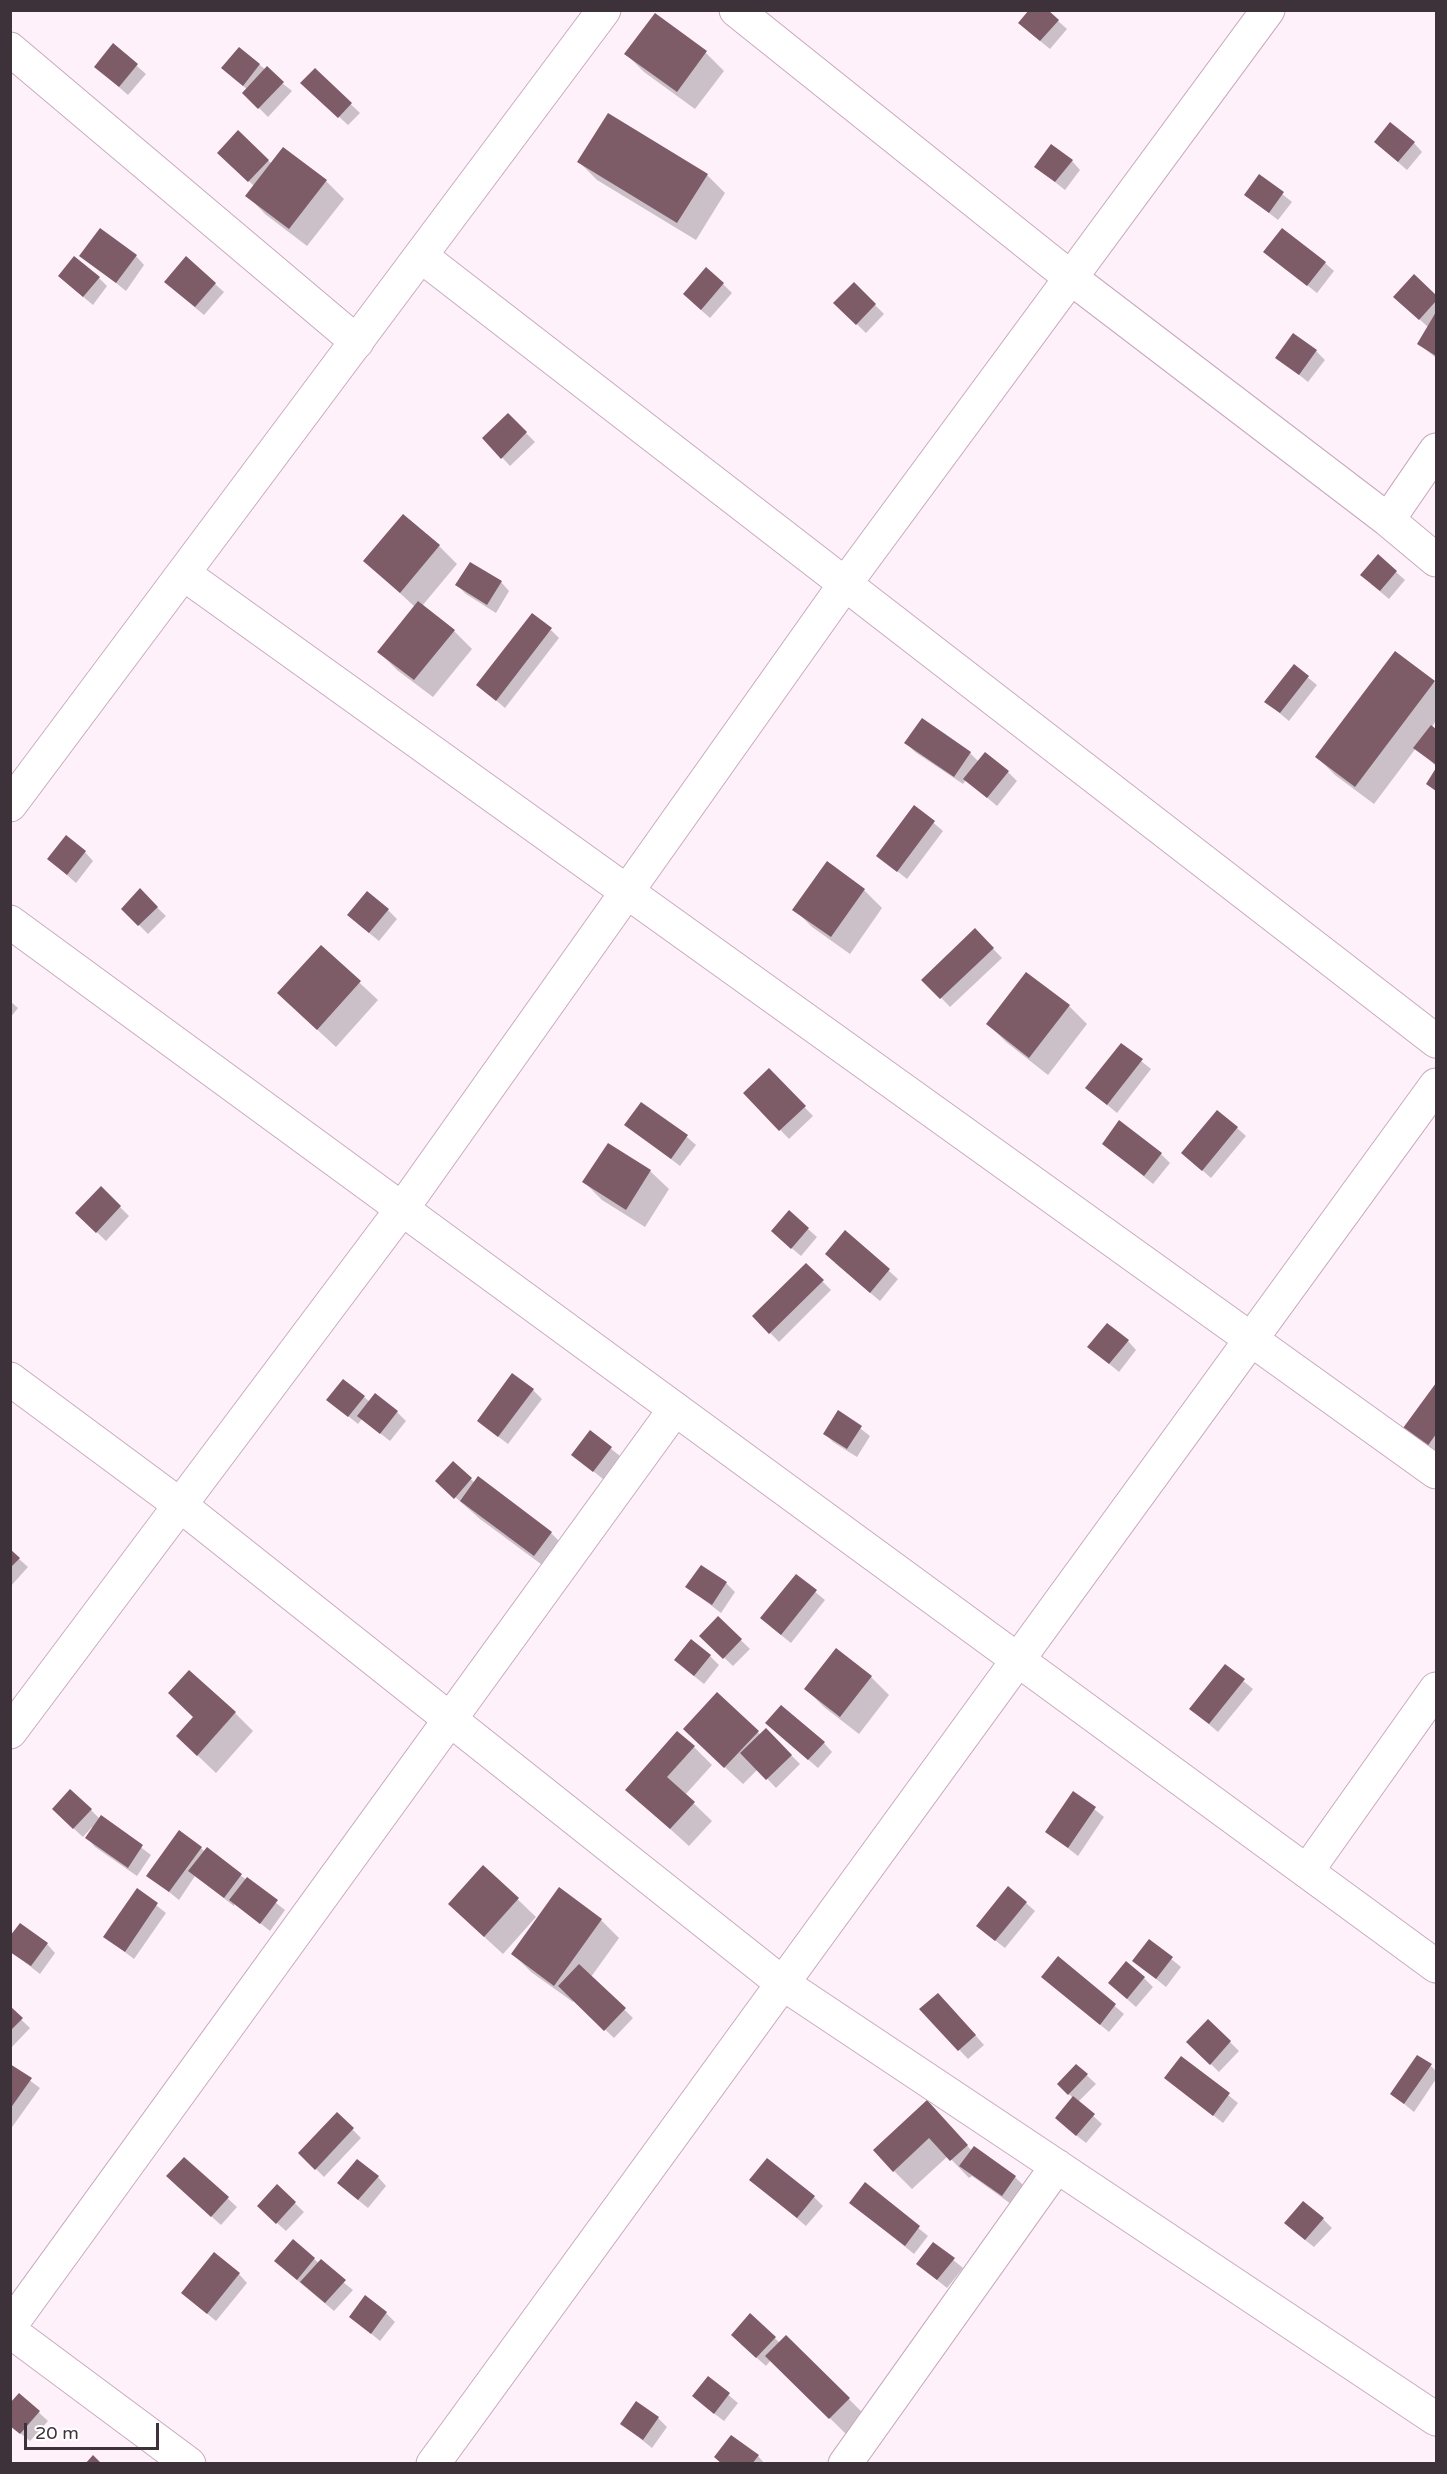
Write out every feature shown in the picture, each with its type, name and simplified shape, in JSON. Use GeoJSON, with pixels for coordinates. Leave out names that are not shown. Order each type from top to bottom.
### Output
{"type":"FeatureCollection","features":[{"type":"Feature","properties":{"kind":"street"},"geometry":{"type":"LineString","coordinates":[[736,10],[1071,278],[1437,560]]}},
{"type":"Feature","properties":{"kind":"street"},"geometry":{"type":"LineString","coordinates":[[10,1732],[402,1209],[845,584],[1268,10]]}},
{"type":"Feature","properties":{"kind":"street"},"geometry":{"type":"LineString","coordinates":[[10,806],[422,255],[593,14]]}},
{"type":"Feature","properties":{"kind":"street"},"geometry":{"type":"LineString","coordinates":[[10,49],[357,342]]}},
{"type":"Feature","properties":{"kind":"street"},"geometry":{"type":"LineString","coordinates":[[422,255],[1437,1041]]}},
{"type":"Feature","properties":{"kind":"street"},"geometry":{"type":"LineString","coordinates":[[1388,520],[1437,450]]}},
{"type":"Feature","properties":{"kind":"street"},"geometry":{"type":"LineString","coordinates":[[184,574],[1437,1472]]}},
{"type":"Feature","properties":{"kind":"street"},"geometry":{"type":"LineString","coordinates":[[10,922],[1437,1966]]}},
{"type":"Feature","properties":{"kind":"street"},"geometry":{"type":"LineString","coordinates":[[433,2463],[1437,1084]]}},
{"type":"Feature","properties":{"kind":"street"},"geometry":{"type":"LineString","coordinates":[[10,1379],[180,1506],[782,1983],[1437,2419]]}},
{"type":"Feature","properties":{"kind":"street"},"geometry":{"type":"LineString","coordinates":[[10,2326],[675,1409]]}},
{"type":"Feature","properties":{"kind":"street"},"geometry":{"type":"LineString","coordinates":[[1307,1871],[1437,1689]]}},
{"type":"Feature","properties":{"kind":"street"},"geometry":{"type":"LineString","coordinates":[[845,2463],[1058,2166]]}},
{"type":"Feature","properties":{"kind":"street"},"geometry":{"type":"LineString","coordinates":[[10,2331],[189,2463]]}},
{"type":"Feature","properties":{"kind":"building"},"geometry":{"type":"Polygon","coordinates":[[[1029,10],[1048,10],[1059,20],[1040,41],[1018,23],[1029,10]]]}},
{"type":"Feature","properties":{"kind":"building"},"geometry":{"type":"Polygon","coordinates":[[[655,13],[707,51],[677,92],[624,54],[655,13]]]}},
{"type":"Feature","properties":{"kind":"building"},"geometry":{"type":"Polygon","coordinates":[[[113,43],[138,64],[119,87],[94,67],[113,43]]]}},
{"type":"Feature","properties":{"kind":"building"},"geometry":{"type":"Polygon","coordinates":[[[239,47],[260,64],[243,86],[221,68],[239,47]]]}},
{"type":"Feature","properties":{"kind":"building"},"geometry":{"type":"Polygon","coordinates":[[[267,66],[284,82],[258,109],[242,93],[267,66]]]}},
{"type":"Feature","properties":{"kind":"building"},"geometry":{"type":"Polygon","coordinates":[[[315,68],[352,103],[338,118],[300,83],[315,68]]]}},
{"type":"Feature","properties":{"kind":"building"},"geometry":{"type":"Polygon","coordinates":[[[608,113],[708,174],[677,223],[577,162],[608,113]]]}},
{"type":"Feature","properties":{"kind":"building"},"geometry":{"type":"Polygon","coordinates":[[[1390,122],[1415,142],[1398,162],[1374,142],[1390,122]]]}},
{"type":"Feature","properties":{"kind":"building"},"geometry":{"type":"Polygon","coordinates":[[[238,130],[269,160],[248,182],[217,153],[238,130]]]}},
{"type":"Feature","properties":{"kind":"building"},"geometry":{"type":"Polygon","coordinates":[[[1051,144],[1073,160],[1055,182],[1034,167],[1051,144]]]}},
{"type":"Feature","properties":{"kind":"building"},"geometry":{"type":"Polygon","coordinates":[[[283,147],[327,180],[289,229],[245,196],[283,147]]]}},
{"type":"Feature","properties":{"kind":"building"},"geometry":{"type":"Polygon","coordinates":[[[1259,174],[1284,192],[1269,213],[1244,195],[1259,174]]]}},
{"type":"Feature","properties":{"kind":"building"},"geometry":{"type":"Polygon","coordinates":[[[100,228],[137,255],[116,283],[79,256],[100,228]]]}},
{"type":"Feature","properties":{"kind":"building"},"geometry":{"type":"Polygon","coordinates":[[[1282,228],[1326,262],[1307,286],[1263,252],[1282,228]]]}},
{"type":"Feature","properties":{"kind":"building"},"geometry":{"type":"Polygon","coordinates":[[[74,256],[100,277],[83,297],[58,276],[74,256]]]}},
{"type":"Feature","properties":{"kind":"building"},"geometry":{"type":"Polygon","coordinates":[[[186,256],[216,283],[195,307],[164,282],[186,256]]]}},
{"type":"Feature","properties":{"kind":"building"},"geometry":{"type":"Polygon","coordinates":[[[706,267],[724,283],[701,310],[683,294],[706,267]]]}},
{"type":"Feature","properties":{"kind":"building"},"geometry":{"type":"Polygon","coordinates":[[[1414,274],[1436,295],[1436,301],[1419,320],[1393,297],[1414,274]]]}},
{"type":"Feature","properties":{"kind":"building"},"geometry":{"type":"Polygon","coordinates":[[[854,282],[876,304],[856,325],[833,303],[854,282]]]}},
{"type":"Feature","properties":{"kind":"building"},"geometry":{"type":"Polygon","coordinates":[[[1436,312],[1436,356],[1417,344],[1436,312]]]}},
{"type":"Feature","properties":{"kind":"building"},"geometry":{"type":"Polygon","coordinates":[[[1293,333],[1317,350],[1299,375],[1275,358],[1293,333]]]}},
{"type":"Feature","properties":{"kind":"building"},"geometry":{"type":"Polygon","coordinates":[[[508,413],[527,432],[501,459],[482,438],[508,413]]]}},
{"type":"Feature","properties":{"kind":"building"},"geometry":{"type":"Polygon","coordinates":[[[403,514],[440,545],[400,593],[363,561],[403,514]]]}},
{"type":"Feature","properties":{"kind":"building"},"geometry":{"type":"Polygon","coordinates":[[[1378,554],[1397,571],[1380,591],[1360,575],[1378,554]]]}},
{"type":"Feature","properties":{"kind":"building"},"geometry":{"type":"Polygon","coordinates":[[[470,562],[502,581],[487,605],[455,585],[470,562]]]}},
{"type":"Feature","properties":{"kind":"building"},"geometry":{"type":"Polygon","coordinates":[[[418,601],[455,630],[414,680],[377,652],[418,601]]]}},
{"type":"Feature","properties":{"kind":"building"},"geometry":{"type":"Polygon","coordinates":[[[532,613],[552,628],[496,701],[476,685],[532,613]]]}},
{"type":"Feature","properties":{"kind":"building"},"geometry":{"type":"Polygon","coordinates":[[[1395,651],[1435,681],[1355,787],[1315,757],[1395,651]]]}},
{"type":"Feature","properties":{"kind":"building"},"geometry":{"type":"Polygon","coordinates":[[[1294,664],[1309,676],[1280,713],[1264,702],[1294,664]]]}},
{"type":"Feature","properties":{"kind":"building"},"geometry":{"type":"Polygon","coordinates":[[[922,718],[971,752],[954,777],[904,743],[922,718]]]}},
{"type":"Feature","properties":{"kind":"building"},"geometry":{"type":"Polygon","coordinates":[[[1431,725],[1436,729],[1435,764],[1413,748],[1431,725]]]}},
{"type":"Feature","properties":{"kind":"building"},"geometry":{"type":"Polygon","coordinates":[[[985,752],[1009,771],[987,798],[963,779],[985,752]]]}},
{"type":"Feature","properties":{"kind":"building"},"geometry":{"type":"Polygon","coordinates":[[[1436,768],[1436,791],[1426,784],[1436,768]]]}},
{"type":"Feature","properties":{"kind":"building"},"geometry":{"type":"Polygon","coordinates":[[[914,805],[935,821],[897,872],[876,856],[914,805]]]}},
{"type":"Feature","properties":{"kind":"building"},"geometry":{"type":"Polygon","coordinates":[[[66,835],[86,851],[67,875],[47,859],[66,835]]]}},
{"type":"Feature","properties":{"kind":"building"},"geometry":{"type":"Polygon","coordinates":[[[827,861],[865,889],[831,937],[792,910],[827,861]]]}},
{"type":"Feature","properties":{"kind":"building"},"geometry":{"type":"Polygon","coordinates":[[[140,888],[158,907],[138,926],[121,909],[140,888]]]}},
{"type":"Feature","properties":{"kind":"building"},"geometry":{"type":"Polygon","coordinates":[[[367,891],[389,909],[369,933],[347,915],[367,891]]]}},
{"type":"Feature","properties":{"kind":"building"},"geometry":{"type":"Polygon","coordinates":[[[975,928],[994,948],[940,999],[921,980],[975,928]]]}},
{"type":"Feature","properties":{"kind":"building"},"geometry":{"type":"Polygon","coordinates":[[[321,945],[361,981],[317,1030],[277,993],[321,945]]]}},
{"type":"Feature","properties":{"kind":"building"},"geometry":{"type":"Polygon","coordinates":[[[1026,972],[1070,1005],[1029,1058],[986,1024],[1026,972]]]}},
{"type":"Feature","properties":{"kind":"building"},"geometry":{"type":"Polygon","coordinates":[[[1121,1043],[1143,1059],[1107,1105],[1085,1088],[1121,1043]]]}},
{"type":"Feature","properties":{"kind":"building"},"geometry":{"type":"Polygon","coordinates":[[[769,1068],[806,1106],[779,1131],[743,1093],[769,1068]]]}},
{"type":"Feature","properties":{"kind":"building"},"geometry":{"type":"Polygon","coordinates":[[[641,1102],[688,1135],[671,1159],[624,1125],[641,1102]]]}},
{"type":"Feature","properties":{"kind":"building"},"geometry":{"type":"Polygon","coordinates":[[[1217,1110],[1238,1127],[1202,1171],[1181,1153],[1217,1110]]]}},
{"type":"Feature","properties":{"kind":"building"},"geometry":{"type":"Polygon","coordinates":[[[1119,1120],[1162,1153],[1144,1176],[1102,1144],[1119,1120]]]}},
{"type":"Feature","properties":{"kind":"building"},"geometry":{"type":"Polygon","coordinates":[[[608,1143],[651,1170],[626,1210],[582,1182],[608,1143]]]}},
{"type":"Feature","properties":{"kind":"building"},"geometry":{"type":"Polygon","coordinates":[[[101,1186],[121,1206],[96,1233],[75,1213],[101,1186]]]}},
{"type":"Feature","properties":{"kind":"building"},"geometry":{"type":"Polygon","coordinates":[[[789,1210],[809,1228],[791,1249],[771,1231],[789,1210]]]}},
{"type":"Feature","properties":{"kind":"building"},"geometry":{"type":"Polygon","coordinates":[[[845,1230],[890,1269],[870,1293],[825,1254],[845,1230]]]}},
{"type":"Feature","properties":{"kind":"building"},"geometry":{"type":"Polygon","coordinates":[[[806,1263],[824,1280],[769,1334],[752,1316],[806,1263]]]}},
{"type":"Feature","properties":{"kind":"building"},"geometry":{"type":"Polygon","coordinates":[[[1107,1323],[1129,1340],[1109,1364],[1087,1347],[1107,1323]]]}},
{"type":"Feature","properties":{"kind":"building"},"geometry":{"type":"Polygon","coordinates":[[[512,1373],[534,1389],[498,1437],[477,1421],[512,1373]]]}},
{"type":"Feature","properties":{"kind":"building"},"geometry":{"type":"Polygon","coordinates":[[[343,1379],[365,1396],[348,1417],[326,1400],[343,1379]]]}},
{"type":"Feature","properties":{"kind":"building"},"geometry":{"type":"Polygon","coordinates":[[[1436,1383],[1436,1434],[1420,1457],[1395,1439],[1436,1383]]]}},
{"type":"Feature","properties":{"kind":"building"},"geometry":{"type":"Polygon","coordinates":[[[375,1393],[398,1411],[380,1434],[357,1416],[375,1393]]]}},
{"type":"Feature","properties":{"kind":"building"},"geometry":{"type":"Polygon","coordinates":[[[838,1410],[862,1426],[847,1449],[823,1434],[838,1410]]]}},
{"type":"Feature","properties":{"kind":"building"},"geometry":{"type":"Polygon","coordinates":[[[590,1430],[612,1447],[593,1472],[571,1455],[590,1430]]]}},
{"type":"Feature","properties":{"kind":"building"},"geometry":{"type":"Polygon","coordinates":[[[453,1461],[472,1478],[454,1499],[435,1481],[453,1461]]]}},
{"type":"Feature","properties":{"kind":"building"},"geometry":{"type":"Polygon","coordinates":[[[478,1476],[552,1532],[534,1556],[460,1501],[478,1476]]]}},
{"type":"Feature","properties":{"kind":"building"},"geometry":{"type":"Polygon","coordinates":[[[10,1549],[20,1558],[10,1568],[10,1549]]]}},
{"type":"Feature","properties":{"kind":"building"},"geometry":{"type":"Polygon","coordinates":[[[701,1565],[727,1582],[712,1605],[685,1587],[701,1565]]]}},
{"type":"Feature","properties":{"kind":"building"},"geometry":{"type":"Polygon","coordinates":[[[796,1574],[817,1590],[781,1635],[760,1618],[796,1574]]]}},
{"type":"Feature","properties":{"kind":"building"},"geometry":{"type":"Polygon","coordinates":[[[718,1616],[742,1639],[723,1659],[699,1636],[718,1616]]]}},
{"type":"Feature","properties":{"kind":"building"},"geometry":{"type":"Polygon","coordinates":[[[691,1639],[711,1655],[694,1676],[674,1660],[691,1639]]]}},
{"type":"Feature","properties":{"kind":"building"},"geometry":{"type":"Polygon","coordinates":[[[836,1648],[872,1676],[840,1717],[804,1689],[836,1648]]]}},
{"type":"Feature","properties":{"kind":"building"},"geometry":{"type":"Polygon","coordinates":[[[1225,1664],[1245,1679],[1209,1724],[1189,1709],[1225,1664]]]}},
{"type":"Feature","properties":{"kind":"building"},"geometry":{"type":"Polygon","coordinates":[[[189,1670],[236,1712],[197,1756],[176,1736],[193,1717],[168,1693],[189,1670]]]}},
{"type":"Feature","properties":{"kind":"building"},"geometry":{"type":"Polygon","coordinates":[[[717,1692],[759,1731],[724,1768],[683,1729],[717,1692]]]}},
{"type":"Feature","properties":{"kind":"building"},"geometry":{"type":"Polygon","coordinates":[[[781,1705],[825,1742],[808,1760],[765,1723],[781,1705]]]}},
{"type":"Feature","properties":{"kind":"building"},"geometry":{"type":"Polygon","coordinates":[[[766,1728],[792,1755],[766,1780],[740,1753],[766,1728]]]}},
{"type":"Feature","properties":{"kind":"building"},"geometry":{"type":"Polygon","coordinates":[[[677,1731],[695,1746],[667,1777],[695,1802],[670,1829],[625,1790],[677,1731]]]}},
{"type":"Feature","properties":{"kind":"building"},"geometry":{"type":"Polygon","coordinates":[[[70,1789],[92,1809],[73,1829],[52,1809],[70,1789]]]}},
{"type":"Feature","properties":{"kind":"building"},"geometry":{"type":"Polygon","coordinates":[[[1073,1791],[1096,1807],[1068,1848],[1045,1832],[1073,1791]]]}},
{"type":"Feature","properties":{"kind":"building"},"geometry":{"type":"Polygon","coordinates":[[[101,1815],[143,1845],[128,1868],[85,1838],[101,1815]]]}},
{"type":"Feature","properties":{"kind":"building"},"geometry":{"type":"Polygon","coordinates":[[[179,1830],[202,1847],[169,1892],[146,1876],[179,1830]]]}},
{"type":"Feature","properties":{"kind":"building"},"geometry":{"type":"Polygon","coordinates":[[[207,1847],[242,1874],[224,1898],[188,1871],[207,1847]]]}},
{"type":"Feature","properties":{"kind":"building"},"geometry":{"type":"Polygon","coordinates":[[[483,1865],[519,1898],[484,1937],[448,1904],[483,1865]]]}},
{"type":"Feature","properties":{"kind":"building"},"geometry":{"type":"Polygon","coordinates":[[[247,1877],[278,1900],[260,1924],[229,1900],[247,1877]]]}},
{"type":"Feature","properties":{"kind":"building"},"geometry":{"type":"Polygon","coordinates":[[[1008,1886],[1027,1902],[995,1941],[976,1926],[1008,1886]]]}},
{"type":"Feature","properties":{"kind":"building"},"geometry":{"type":"Polygon","coordinates":[[[559,1887],[602,1919],[554,1986],[511,1954],[559,1887]]]}},
{"type":"Feature","properties":{"kind":"building"},"geometry":{"type":"Polygon","coordinates":[[[137,1888],[158,1903],[125,1952],[103,1937],[137,1888]]]}},
{"type":"Feature","properties":{"kind":"building"},"geometry":{"type":"Polygon","coordinates":[[[20,1923],[48,1943],[31,1966],[10,1952],[10,1936],[20,1923]]]}},
{"type":"Feature","properties":{"kind":"building"},"geometry":{"type":"Polygon","coordinates":[[[1149,1939],[1173,1957],[1156,1979],[1132,1961],[1149,1939]]]}},
{"type":"Feature","properties":{"kind":"building"},"geometry":{"type":"Polygon","coordinates":[[[1058,1956],[1116,2004],[1100,2025],[1041,1977],[1058,1956]]]}},
{"type":"Feature","properties":{"kind":"building"},"geometry":{"type":"Polygon","coordinates":[[[1126,1961],[1145,1977],[1127,1999],[1108,1983],[1126,1961]]]}},
{"type":"Feature","properties":{"kind":"building"},"geometry":{"type":"Polygon","coordinates":[[[579,1964],[626,2008],[604,2031],[558,1986],[579,1964]]]}},
{"type":"Feature","properties":{"kind":"building"},"geometry":{"type":"Polygon","coordinates":[[[938,1993],[976,2035],[958,2051],[919,2009],[938,1993]]]}},
{"type":"Feature","properties":{"kind":"building"},"geometry":{"type":"Polygon","coordinates":[[[10,2006],[23,2018],[10,2031],[10,2006]]]}},
{"type":"Feature","properties":{"kind":"building"},"geometry":{"type":"Polygon","coordinates":[[[1208,2019],[1231,2041],[1210,2065],[1186,2042],[1208,2019]]]}},
{"type":"Feature","properties":{"kind":"building"},"geometry":{"type":"Polygon","coordinates":[[[1417,2055],[1432,2064],[1404,2104],[1390,2094],[1417,2055]]]}},
{"type":"Feature","properties":{"kind":"building"},"geometry":{"type":"Polygon","coordinates":[[[1181,2056],[1230,2093],[1213,2116],[1164,2078],[1181,2056]]]}},
{"type":"Feature","properties":{"kind":"building"},"geometry":{"type":"Polygon","coordinates":[[[10,2064],[32,2078],[10,2109],[10,2064]]]}},
{"type":"Feature","properties":{"kind":"building"},"geometry":{"type":"Polygon","coordinates":[[[1076,2064],[1088,2074],[1068,2095],[1057,2084],[1076,2064]]]}},
{"type":"Feature","properties":{"kind":"building"},"geometry":{"type":"Polygon","coordinates":[[[1073,2096],[1095,2114],[1076,2136],[1055,2118],[1073,2096]]]}},
{"type":"Feature","properties":{"kind":"building"},"geometry":{"type":"Polygon","coordinates":[[[927,2100],[968,2145],[950,2161],[929,2138],[893,2172],[873,2150],[927,2100]]]}},
{"type":"Feature","properties":{"kind":"building"},"geometry":{"type":"Polygon","coordinates":[[[337,2112],[354,2128],[315,2170],[298,2153],[337,2112]]]}},
{"type":"Feature","properties":{"kind":"building"},"geometry":{"type":"Polygon","coordinates":[[[974,2146],[1016,2176],[1002,2196],[959,2166],[974,2146]]]}},
{"type":"Feature","properties":{"kind":"building"},"geometry":{"type":"Polygon","coordinates":[[[184,2157],[229,2197],[211,2217],[166,2176],[184,2157]]]}},
{"type":"Feature","properties":{"kind":"building"},"geometry":{"type":"Polygon","coordinates":[[[767,2158],[815,2196],[797,2218],[749,2180],[767,2158]]]}},
{"type":"Feature","properties":{"kind":"building"},"geometry":{"type":"Polygon","coordinates":[[[357,2159],[379,2176],[358,2200],[337,2183],[357,2159]]]}},
{"type":"Feature","properties":{"kind":"building"},"geometry":{"type":"Polygon","coordinates":[[[865,2182],[920,2226],[905,2246],[849,2203],[865,2182]]]}},
{"type":"Feature","properties":{"kind":"building"},"geometry":{"type":"Polygon","coordinates":[[[277,2184],[296,2202],[276,2224],[257,2206],[277,2184]]]}},
{"type":"Feature","properties":{"kind":"building"},"geometry":{"type":"Polygon","coordinates":[[[1303,2201],[1324,2218],[1305,2240],[1284,2223],[1303,2201]]]}},
{"type":"Feature","properties":{"kind":"building"},"geometry":{"type":"Polygon","coordinates":[[[293,2239],[315,2258],[297,2280],[274,2261],[293,2239]]]}},
{"type":"Feature","properties":{"kind":"building"},"geometry":{"type":"Polygon","coordinates":[[[933,2242],[955,2258],[937,2280],[916,2264],[933,2242]]]}},
{"type":"Feature","properties":{"kind":"building"},"geometry":{"type":"Polygon","coordinates":[[[214,2252],[240,2273],[207,2314],[181,2293],[214,2252]]]}},
{"type":"Feature","properties":{"kind":"building"},"geometry":{"type":"Polygon","coordinates":[[[321,2259],[346,2280],[325,2303],[300,2282],[321,2259]]]}},
{"type":"Feature","properties":{"kind":"building"},"geometry":{"type":"Polygon","coordinates":[[[365,2295],[387,2312],[371,2334],[349,2317],[365,2295]]]}},
{"type":"Feature","properties":{"kind":"building"},"geometry":{"type":"Polygon","coordinates":[[[750,2313],[776,2337],[756,2358],[731,2335],[750,2313]]]}},
{"type":"Feature","properties":{"kind":"building"},"geometry":{"type":"Polygon","coordinates":[[[786,2335],[850,2398],[829,2419],[765,2356],[786,2335]]]}},
{"type":"Feature","properties":{"kind":"building"},"geometry":{"type":"Polygon","coordinates":[[[708,2376],[730,2393],[714,2414],[692,2396],[708,2376]]]}},
{"type":"Feature","properties":{"kind":"building"},"geometry":{"type":"Polygon","coordinates":[[[19,2393],[40,2411],[20,2434],[10,2426],[10,2403],[19,2393]]]}},
{"type":"Feature","properties":{"kind":"building"},"geometry":{"type":"Polygon","coordinates":[[[636,2401],[659,2417],[643,2440],[620,2424],[636,2401]]]}},
{"type":"Feature","properties":{"kind":"building"},"geometry":{"type":"Polygon","coordinates":[[[731,2435],[759,2455],[752,2464],[722,2464],[714,2457],[731,2435]]]}},
{"type":"Feature","properties":{"kind":"building"},"geometry":{"type":"Polygon","coordinates":[[[93,2455],[102,2464],[85,2464],[93,2455]]]}}]}
